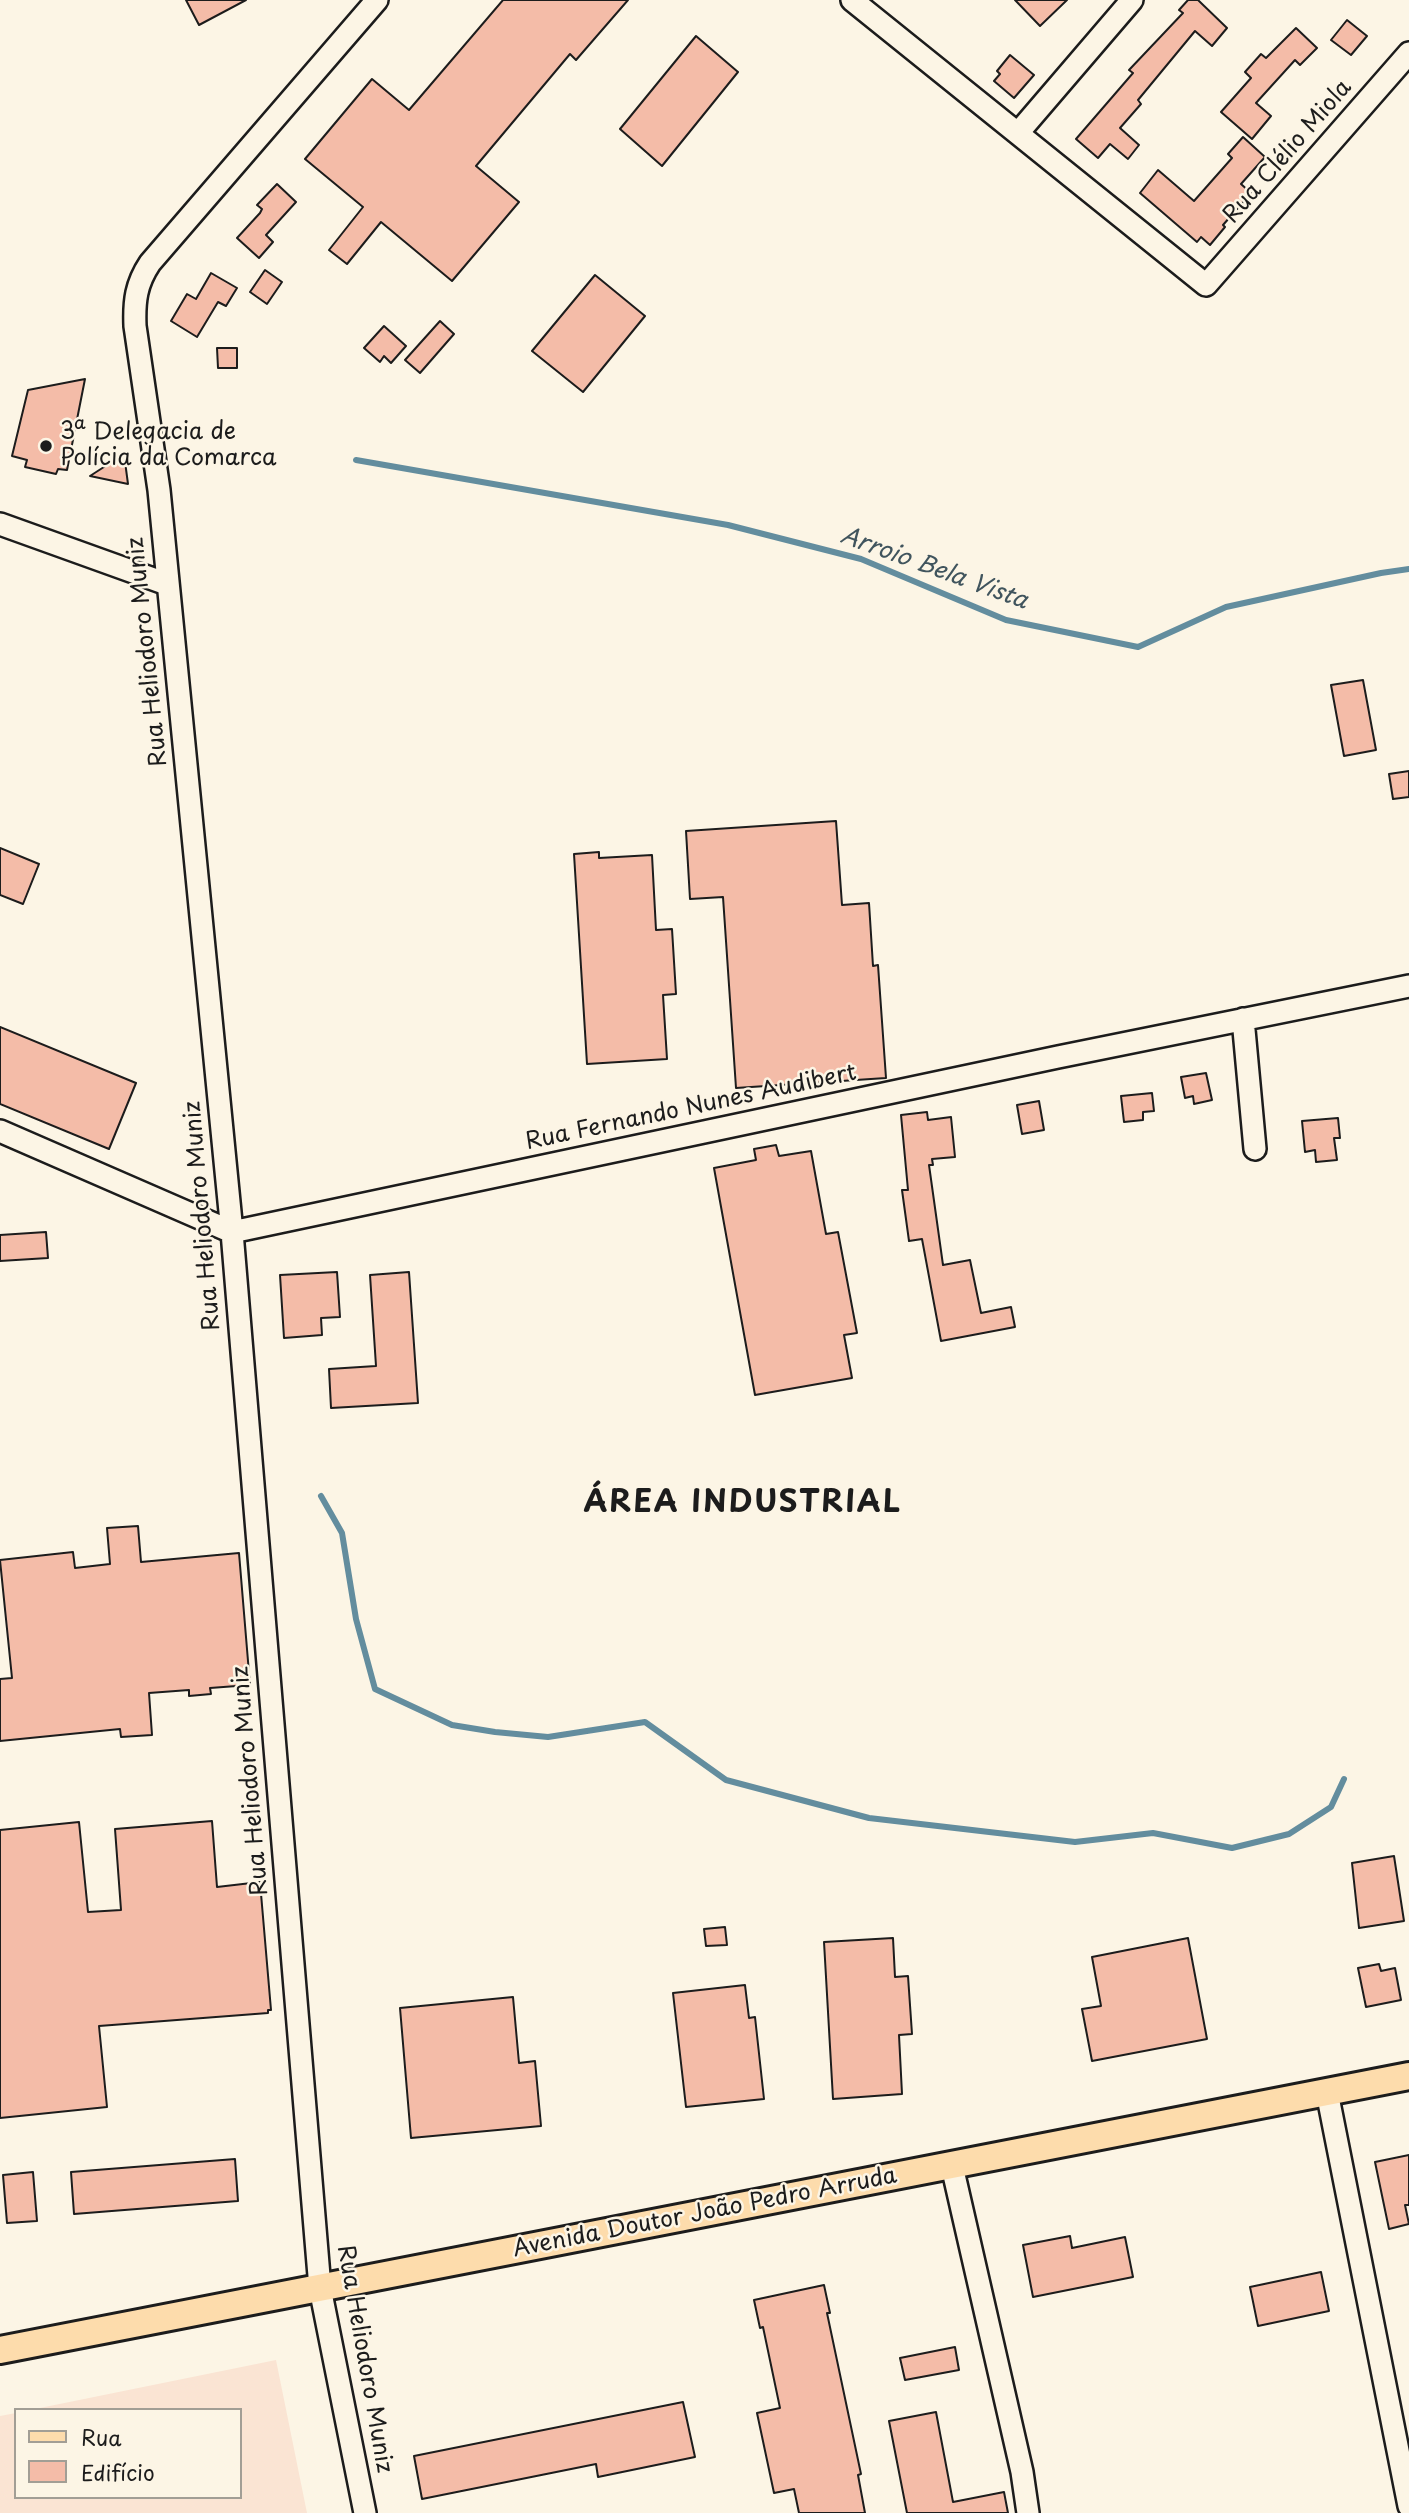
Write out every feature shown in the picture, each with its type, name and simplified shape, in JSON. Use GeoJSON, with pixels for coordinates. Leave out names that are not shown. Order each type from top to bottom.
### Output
{"type":"FeatureCollection","features":[{"type":"Feature","properties":{"kind":"main road","name":"Avenida Doutor João Pedro Arruda"},"geometry":{"type":"LineString","coordinates":[[0,2350],[1409,2076]]}},
{"type":"Feature","properties":{"kind":"street","name":"Rua Heliodoro Muniz"},"geometry":{"type":"LineString","coordinates":[[365,2513],[320,2288],[232,1232],[159,490],[135,326],[134,301],[139,280],[150,263],[377,0]]}},
{"type":"Feature","properties":{"kind":"street"},"geometry":{"type":"LineString","coordinates":[[852,0],[1018,133],[1132,0]]}},
{"type":"Feature","properties":{"kind":"street","name":"Rua Clélio Miola"},"geometry":{"type":"LineString","coordinates":[[1018,133],[1206,285],[1409,53]]}},
{"type":"Feature","properties":{"kind":"street"},"geometry":{"type":"LineString","coordinates":[[0,524],[167,584]]}},
{"type":"Feature","properties":{"kind":"street","name":"Rua Fernando Nunes Audibert"},"geometry":{"type":"LineString","coordinates":[[232,1232],[1409,986]]}},
{"type":"Feature","properties":{"kind":"street"},"geometry":{"type":"LineString","coordinates":[[1243,1019],[1255,1149]]}},
{"type":"Feature","properties":{"kind":"street"},"geometry":{"type":"LineString","coordinates":[[0,1131],[232,1232]]}},
{"type":"Feature","properties":{"kind":"street"},"geometry":{"type":"LineString","coordinates":[[1327,2092],[1409,2506]]}},
{"type":"Feature","properties":{"kind":"street"},"geometry":{"type":"LineString","coordinates":[[952,2165],[1022,2472],[1028,2513]]}},
{"type":"Feature","properties":{"kind":"shaded area"},"geometry":{"type":"Polygon","coordinates":[[[276,2360],[307,2513],[0,2513],[0,2416],[14,2413],[14,2499],[242,2499],[242,2408],[40,2408],[276,2360]]]}},
{"type":"Feature","properties":{"kind":"building"},"geometry":{"type":"Polygon","coordinates":[[[186,0],[246,0],[199,25],[186,0]]]}},
{"type":"Feature","properties":{"kind":"building"},"geometry":{"type":"Polygon","coordinates":[[[503,0],[628,0],[576,60],[570,54],[476,166],[519,202],[452,281],[381,222],[347,264],[329,250],[363,207],[305,159],[372,79],[409,110],[503,0]]]}},
{"type":"Feature","properties":{"kind":"building"},"geometry":{"type":"Polygon","coordinates":[[[1015,0],[1067,0],[1040,26],[1015,0]]]}},
{"type":"Feature","properties":{"kind":"building"},"geometry":{"type":"Polygon","coordinates":[[[1188,0],[1198,0],[1227,28],[1212,46],[1195,31],[1138,100],[1141,104],[1120,128],[1139,145],[1128,159],[1110,144],[1098,158],[1076,139],[1133,73],[1129,70],[1183,13],[1179,10],[1188,0]]]}},
{"type":"Feature","properties":{"kind":"building"},"geometry":{"type":"Polygon","coordinates":[[[1347,20],[1367,36],[1351,55],[1331,40],[1347,20]]]}},
{"type":"Feature","properties":{"kind":"building"},"geometry":{"type":"Polygon","coordinates":[[[1296,28],[1317,48],[1300,65],[1295,60],[1256,103],[1271,116],[1252,139],[1221,112],[1251,78],[1245,72],[1261,54],[1266,58],[1296,28]]]}},
{"type":"Feature","properties":{"kind":"building"},"geometry":{"type":"Polygon","coordinates":[[[696,36],[738,72],[662,166],[620,129],[696,36]]]}},
{"type":"Feature","properties":{"kind":"building"},"geometry":{"type":"Polygon","coordinates":[[[1010,55],[1034,75],[1014,98],[994,81],[1000,74],[997,71],[1010,55]]]}},
{"type":"Feature","properties":{"kind":"building"},"geometry":{"type":"Polygon","coordinates":[[[1243,137],[1265,157],[1241,184],[1251,193],[1223,225],[1225,227],[1210,245],[1201,237],[1197,242],[1140,193],[1158,170],[1194,201],[1232,158],[1228,154],[1243,137]]]}},
{"type":"Feature","properties":{"kind":"building"},"geometry":{"type":"Polygon","coordinates":[[[277,184],[296,202],[266,235],[273,242],[259,258],[237,238],[260,213],[262,209],[257,205],[277,184]]]}},
{"type":"Feature","properties":{"kind":"building"},"geometry":{"type":"Polygon","coordinates":[[[265,270],[282,282],[267,304],[250,292],[265,270]]]}},
{"type":"Feature","properties":{"kind":"building"},"geometry":{"type":"Polygon","coordinates":[[[211,273],[237,288],[226,306],[218,302],[197,337],[171,321],[187,294],[196,299],[211,273]]]}},
{"type":"Feature","properties":{"kind":"building"},"geometry":{"type":"Polygon","coordinates":[[[595,275],[645,316],[583,392],[532,351],[595,275]]]}},
{"type":"Feature","properties":{"kind":"building"},"geometry":{"type":"Polygon","coordinates":[[[440,321],[454,334],[420,373],[405,360],[440,321]]]}},
{"type":"Feature","properties":{"kind":"building"},"geometry":{"type":"Polygon","coordinates":[[[384,326],[406,346],[391,363],[384,356],[380,362],[364,348],[384,326]]]}},
{"type":"Feature","properties":{"kind":"building"},"geometry":{"type":"Polygon","coordinates":[[[217,348],[237,348],[237,368],[218,368],[217,348]]]}},
{"type":"Feature","properties":{"kind":"building"},"geometry":{"type":"Polygon","coordinates":[[[85,379],[67,470],[58,469],[56,474],[25,467],[27,460],[12,456],[28,390],[85,379]]]}},
{"type":"Feature","properties":{"kind":"building"},"geometry":{"type":"Polygon","coordinates":[[[124,454],[128,484],[90,476],[124,454]]]}},
{"type":"Feature","properties":{"kind":"building"},"geometry":{"type":"Polygon","coordinates":[[[1363,680],[1376,750],[1344,756],[1331,685],[1363,680]]]}},
{"type":"Feature","properties":{"kind":"building"},"geometry":{"type":"Polygon","coordinates":[[[1409,771],[1409,797],[1393,799],[1389,774],[1409,771]]]}},
{"type":"Feature","properties":{"kind":"building"},"geometry":{"type":"Polygon","coordinates":[[[836,821],[842,905],[869,903],[873,966],[878,965],[886,1078],[736,1088],[723,897],[690,899],[686,831],[836,821]]]}},
{"type":"Feature","properties":{"kind":"building"},"geometry":{"type":"Polygon","coordinates":[[[0,848],[39,864],[23,904],[0,895],[0,848]]]}},
{"type":"Feature","properties":{"kind":"building"},"geometry":{"type":"Polygon","coordinates":[[[599,852],[599,858],[652,855],[656,930],[672,929],[676,994],[663,995],[667,1059],[587,1064],[574,854],[599,852]]]}},
{"type":"Feature","properties":{"kind":"building"},"geometry":{"type":"Polygon","coordinates":[[[0,1027],[136,1083],[109,1149],[0,1104],[0,1027]]]}},
{"type":"Feature","properties":{"kind":"building"},"geometry":{"type":"Polygon","coordinates":[[[1206,1073],[1212,1100],[1194,1104],[1193,1096],[1185,1098],[1181,1077],[1206,1073]]]}},
{"type":"Feature","properties":{"kind":"building"},"geometry":{"type":"Polygon","coordinates":[[[1152,1093],[1154,1111],[1143,1112],[1143,1120],[1124,1122],[1121,1096],[1152,1093]]]}},
{"type":"Feature","properties":{"kind":"building"},"geometry":{"type":"Polygon","coordinates":[[[1039,1101],[1044,1130],[1022,1134],[1017,1105],[1039,1101]]]}},
{"type":"Feature","properties":{"kind":"building"},"geometry":{"type":"Polygon","coordinates":[[[927,1112],[928,1120],[951,1117],[955,1157],[932,1159],[933,1165],[929,1165],[943,1265],[970,1260],[981,1313],[1011,1307],[1015,1327],[941,1341],[922,1239],[909,1241],[902,1190],[908,1190],[901,1115],[927,1112]]]}},
{"type":"Feature","properties":{"kind":"building"},"geometry":{"type":"Polygon","coordinates":[[[1338,1118],[1340,1138],[1334,1138],[1337,1160],[1316,1162],[1315,1150],[1305,1152],[1302,1121],[1338,1118]]]}},
{"type":"Feature","properties":{"kind":"building"},"geometry":{"type":"Polygon","coordinates":[[[776,1145],[779,1156],[811,1151],[826,1234],[838,1232],[857,1333],[844,1335],[852,1378],[755,1395],[714,1168],[756,1160],[754,1149],[776,1145]]]}},
{"type":"Feature","properties":{"kind":"building"},"geometry":{"type":"Polygon","coordinates":[[[46,1232],[48,1258],[0,1261],[0,1235],[46,1232]]]}},
{"type":"Feature","properties":{"kind":"building"},"geometry":{"type":"Polygon","coordinates":[[[337,1272],[340,1317],[321,1318],[322,1335],[284,1338],[280,1275],[337,1272]]]}},
{"type":"Feature","properties":{"kind":"building"},"geometry":{"type":"Polygon","coordinates":[[[409,1272],[418,1403],[331,1408],[329,1369],[376,1366],[370,1275],[409,1272]]]}},
{"type":"Feature","properties":{"kind":"building"},"geometry":{"type":"Polygon","coordinates":[[[138,1526],[141,1562],[239,1553],[250,1685],[210,1688],[211,1694],[189,1696],[189,1690],[149,1693],[152,1735],[121,1737],[120,1729],[0,1741],[0,1679],[12,1678],[0,1560],[73,1552],[75,1568],[110,1564],[107,1528],[138,1526]]]}},
{"type":"Feature","properties":{"kind":"building"},"geometry":{"type":"Polygon","coordinates":[[[212,1821],[217,1887],[260,1882],[271,2010],[268,2010],[268,2013],[99,2026],[107,2107],[0,2118],[0,1830],[79,1822],[88,1912],[121,1910],[115,1829],[212,1821]]]}},
{"type":"Feature","properties":{"kind":"building"},"geometry":{"type":"Polygon","coordinates":[[[1394,1856],[1404,1921],[1359,1928],[1352,1863],[1394,1856]]]}},
{"type":"Feature","properties":{"kind":"building"},"geometry":{"type":"Polygon","coordinates":[[[725,1927],[727,1945],[706,1946],[704,1929],[725,1927]]]}},
{"type":"Feature","properties":{"kind":"building"},"geometry":{"type":"Polygon","coordinates":[[[893,1938],[895,1977],[908,1976],[912,2034],[899,2035],[902,2094],[833,2099],[824,1942],[893,1938]]]}},
{"type":"Feature","properties":{"kind":"building"},"geometry":{"type":"Polygon","coordinates":[[[1188,1938],[1207,2039],[1092,2061],[1082,2009],[1101,2006],[1092,1957],[1188,1938]]]}},
{"type":"Feature","properties":{"kind":"building"},"geometry":{"type":"Polygon","coordinates":[[[1379,1964],[1381,1971],[1395,1968],[1401,2000],[1366,2007],[1358,1968],[1379,1964]]]}},
{"type":"Feature","properties":{"kind":"building"},"geometry":{"type":"Polygon","coordinates":[[[745,1985],[749,2018],[755,2017],[764,2099],[686,2107],[673,1993],[745,1985]]]}},
{"type":"Feature","properties":{"kind":"building"},"geometry":{"type":"Polygon","coordinates":[[[513,1997],[519,2063],[535,2061],[541,2126],[411,2138],[400,2008],[513,1997]]]}},
{"type":"Feature","properties":{"kind":"building"},"geometry":{"type":"Polygon","coordinates":[[[1409,2155],[1409,2205],[1405,2205],[1409,2224],[1389,2229],[1375,2162],[1409,2155]]]}},
{"type":"Feature","properties":{"kind":"building"},"geometry":{"type":"Polygon","coordinates":[[[235,2159],[238,2201],[74,2214],[71,2172],[235,2159]]]}},
{"type":"Feature","properties":{"kind":"building"},"geometry":{"type":"Polygon","coordinates":[[[33,2172],[37,2221],[7,2223],[3,2175],[33,2172]]]}},
{"type":"Feature","properties":{"kind":"building"},"geometry":{"type":"Polygon","coordinates":[[[1070,2236],[1072,2248],[1125,2237],[1133,2277],[1033,2297],[1023,2245],[1070,2236]]]}},
{"type":"Feature","properties":{"kind":"building"},"geometry":{"type":"Polygon","coordinates":[[[1321,2272],[1329,2311],[1258,2326],[1250,2287],[1321,2272]]]}},
{"type":"Feature","properties":{"kind":"building"},"geometry":{"type":"Polygon","coordinates":[[[824,2285],[830,2313],[827,2313],[861,2474],[858,2475],[865,2513],[799,2513],[794,2489],[774,2493],[757,2413],[780,2408],[763,2327],[760,2328],[754,2300],[824,2285]]]}},
{"type":"Feature","properties":{"kind":"building"},"geometry":{"type":"Polygon","coordinates":[[[955,2347],[959,2370],[905,2380],[900,2358],[955,2347]]]}},
{"type":"Feature","properties":{"kind":"building"},"geometry":{"type":"Polygon","coordinates":[[[683,2402],[695,2457],[598,2477],[596,2464],[422,2499],[414,2456],[683,2402]]]}},
{"type":"Feature","properties":{"kind":"building"},"geometry":{"type":"Polygon","coordinates":[[[936,2412],[953,2502],[1004,2492],[1008,2513],[907,2513],[889,2421],[936,2412]]]}},
{"type":"Feature","properties":{"kind":"waterway","name":"Arroio Bela Vista"},"geometry":{"type":"LineString","coordinates":[[356,460],[728,525],[861,559],[1006,620],[1138,647],[1226,607],[1409,569]]}},
{"type":"Feature","properties":{"kind":"waterway"},"geometry":{"type":"LineString","coordinates":[[321,1496],[342,1533],[356,1619],[375,1689],[452,1725],[548,1737],[645,1722],[726,1780],[869,1818],[1075,1842],[1153,1833],[1232,1848],[1289,1834],[1331,1807],[1344,1779]]}},
{"type":"Feature","properties":{"kind":"place","name":"3ª Delegacia de Polícia da Comarca"},"geometry":{"type":"Point","coordinates":[46,446]}},
{"type":"Feature","properties":{"kind":"district","name":"ÁREA INDUSTRIAL"},"geometry":{"type":"Point","coordinates":[743,1504]}}]}
